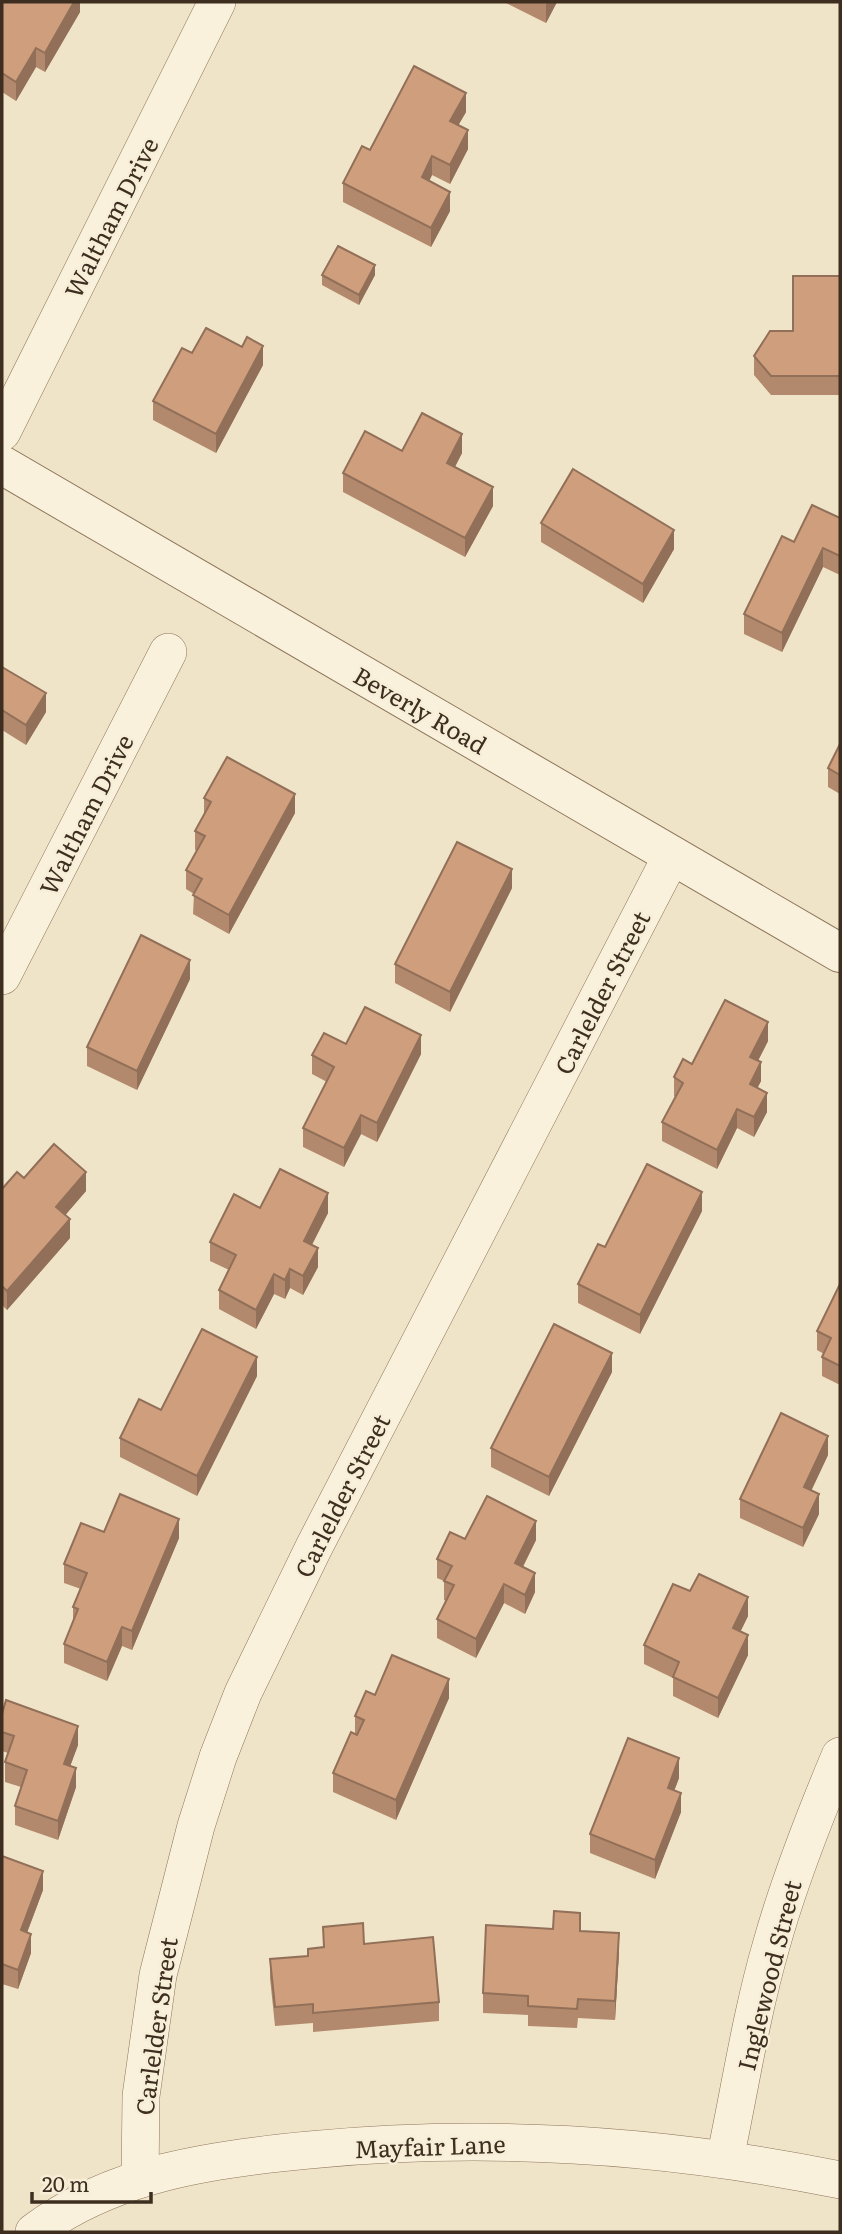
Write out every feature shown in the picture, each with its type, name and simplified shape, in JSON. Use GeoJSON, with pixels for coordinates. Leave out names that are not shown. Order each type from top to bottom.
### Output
{"type":"FeatureCollection","features":[{"type":"Feature","properties":{"kind":"street","name":"Waltham Drive"},"geometry":{"type":"LineString","coordinates":[[2,432],[217,2]]}},
{"type":"Feature","properties":{"kind":"street","name":"Beverly Road"},"geometry":{"type":"LineString","coordinates":[[2,465],[840,953]]}},
{"type":"Feature","properties":{"kind":"street","name":"Waltham Drive"},"geometry":{"type":"LineString","coordinates":[[2,976],[168,652]]}},
{"type":"Feature","properties":{"kind":"street","name":"Carlelder Street"},"geometry":{"type":"LineString","coordinates":[[140,2179],[141,2096],[158,1975],[196,1826],[238,1706],[321,1534],[672,855]]}},
{"type":"Feature","properties":{"kind":"street","name":"Inglewood Street"},"geometry":{"type":"LineString","coordinates":[[725,2159],[770,1949],[810,1829],[840,1756]]}},
{"type":"Feature","properties":{"kind":"street","name":"Mayfair Lane"},"geometry":{"type":"LineString","coordinates":[[34,2232],[84,2200],[113,2187],[192,2166],[259,2155],[416,2143],[523,2142],[619,2148],[725,2159],[840,2180]]}},
{"type":"Feature","properties":{"kind":"building"},"geometry":{"type":"Polygon","coordinates":[[[2,2],[74,2],[45,53],[36,48],[16,82],[2,73],[2,2]]]}},
{"type":"Feature","properties":{"kind":"building"},"geometry":{"type":"Polygon","coordinates":[[[414,66],[466,93],[450,121],[468,130],[450,165],[432,156],[422,177],[450,192],[431,228],[343,183],[362,146],[370,150],[414,66]]]}},
{"type":"Feature","properties":{"kind":"building"},"geometry":{"type":"Polygon","coordinates":[[[338,246],[375,265],[359,295],[322,275],[338,246]]]}},
{"type":"Feature","properties":{"kind":"building"},"geometry":{"type":"Polygon","coordinates":[[[793,276],[840,276],[840,376],[771,376],[754,356],[770,331],[793,331],[793,276]]]}},
{"type":"Feature","properties":{"kind":"building"},"geometry":{"type":"Polygon","coordinates":[[[206,328],[242,347],[247,337],[263,346],[216,434],[153,401],[182,348],[192,353],[206,328]]]}},
{"type":"Feature","properties":{"kind":"building"},"geometry":{"type":"Polygon","coordinates":[[[422,413],[462,434],[447,463],[493,487],[465,538],[343,473],[365,431],[402,451],[422,413]]]}},
{"type":"Feature","properties":{"kind":"building"},"geometry":{"type":"Polygon","coordinates":[[[573,469],[674,530],[643,584],[541,523],[573,469]]]}},
{"type":"Feature","properties":{"kind":"building"},"geometry":{"type":"Polygon","coordinates":[[[812,505],[840,518],[840,556],[823,548],[782,633],[744,614],[782,536],[794,542],[812,505]]]}},
{"type":"Feature","properties":{"kind":"building"},"geometry":{"type":"Polygon","coordinates":[[[2,667],[46,693],[26,725],[2,710],[2,667]]]}},
{"type":"Feature","properties":{"kind":"building"},"geometry":{"type":"Polygon","coordinates":[[[840,744],[840,775],[828,768],[840,744]]]}},
{"type":"Feature","properties":{"kind":"building"},"geometry":{"type":"Polygon","coordinates":[[[227,757],[295,794],[229,915],[193,895],[202,879],[186,870],[205,836],[195,831],[211,802],[204,798],[227,757]]]}},
{"type":"Feature","properties":{"kind":"building"},"geometry":{"type":"Polygon","coordinates":[[[457,842],[512,869],[450,992],[395,964],[457,842]]]}},
{"type":"Feature","properties":{"kind":"building"},"geometry":{"type":"Polygon","coordinates":[[[141,935],[190,960],[137,1071],[87,1047],[141,935]]]}},
{"type":"Feature","properties":{"kind":"building"},"geometry":{"type":"Polygon","coordinates":[[[725,1000],[768,1022],[750,1057],[761,1062],[750,1084],[767,1093],[754,1117],[737,1109],[717,1150],[662,1122],[683,1083],[674,1077],[683,1059],[692,1064],[725,1000]]]}},
{"type":"Feature","properties":{"kind":"building"},"geometry":{"type":"Polygon","coordinates":[[[365,1007],[421,1035],[377,1123],[361,1115],[344,1148],[303,1128],[334,1067],[312,1055],[324,1033],[346,1044],[365,1007]]]}},
{"type":"Feature","properties":{"kind":"building"},"geometry":{"type":"Polygon","coordinates":[[[54,1144],[86,1172],[56,1207],[70,1219],[7,1291],[2,1286],[2,1189],[17,1172],[24,1178],[54,1144]]]}},
{"type":"Feature","properties":{"kind":"building"},"geometry":{"type":"Polygon","coordinates":[[[647,1164],[702,1192],[640,1315],[578,1284],[598,1244],[605,1247],[647,1164]]]}},
{"type":"Feature","properties":{"kind":"building"},"geometry":{"type":"Polygon","coordinates":[[[280,1169],[328,1193],[304,1241],[318,1248],[303,1276],[290,1269],[285,1280],[274,1274],[256,1310],[219,1290],[236,1255],[210,1242],[234,1194],[260,1208],[280,1169]]]}},
{"type":"Feature","properties":{"kind":"building"},"geometry":{"type":"Polygon","coordinates":[[[840,1284],[840,1366],[822,1357],[831,1338],[817,1331],[840,1284]]]}},
{"type":"Feature","properties":{"kind":"building"},"geometry":{"type":"Polygon","coordinates":[[[554,1324],[612,1353],[549,1477],[491,1448],[554,1324]]]}},
{"type":"Feature","properties":{"kind":"building"},"geometry":{"type":"Polygon","coordinates":[[[202,1329],[257,1357],[197,1476],[120,1438],[139,1399],[161,1410],[202,1329]]]}},
{"type":"Feature","properties":{"kind":"building"},"geometry":{"type":"Polygon","coordinates":[[[781,1413],[828,1436],[804,1487],[819,1494],[803,1528],[740,1499],[781,1413]]]}},
{"type":"Feature","properties":{"kind":"building"},"geometry":{"type":"Polygon","coordinates":[[[120,1494],[179,1519],[132,1631],[122,1627],[107,1662],[64,1644],[78,1609],[73,1607],[87,1573],[64,1564],[81,1523],[104,1532],[120,1494]]]}},
{"type":"Feature","properties":{"kind":"building"},"geometry":{"type":"Polygon","coordinates":[[[487,1496],[536,1521],[515,1563],[535,1573],[525,1595],[504,1584],[476,1639],[437,1619],[454,1585],[444,1581],[452,1566],[437,1559],[450,1532],[465,1539],[487,1496]]]}},
{"type":"Feature","properties":{"kind":"building"},"geometry":{"type":"Polygon","coordinates":[[[699,1574],[748,1597],[733,1628],[748,1635],[718,1698],[673,1677],[679,1662],[644,1645],[673,1584],[690,1591],[699,1574]]]}},
{"type":"Feature","properties":{"kind":"building"},"geometry":{"type":"Polygon","coordinates":[[[392,1655],[449,1679],[396,1800],[333,1773],[351,1732],[357,1735],[364,1720],[355,1716],[366,1691],[375,1695],[392,1655]]]}},
{"type":"Feature","properties":{"kind":"building"},"geometry":{"type":"Polygon","coordinates":[[[6,1700],[78,1726],[64,1764],[76,1768],[58,1821],[15,1806],[27,1770],[5,1762],[14,1736],[2,1732],[2,1714],[6,1700]]]}},
{"type":"Feature","properties":{"kind":"building"},"geometry":{"type":"Polygon","coordinates":[[[628,1738],[679,1758],[668,1788],[681,1793],[655,1860],[590,1834],[628,1738]]]}},
{"type":"Feature","properties":{"kind":"building"},"geometry":{"type":"Polygon","coordinates":[[[2,1856],[43,1871],[21,1930],[31,1934],[18,1970],[2,1964],[2,1856]]]}},
{"type":"Feature","properties":{"kind":"building"},"geometry":{"type":"Polygon","coordinates":[[[554,1911],[580,1913],[580,1931],[619,1933],[615,2001],[578,1999],[577,2009],[528,2006],[528,1996],[483,1993],[486,1925],[553,1929],[554,1911]]]}},
{"type":"Feature","properties":{"kind":"building"},"geometry":{"type":"Polygon","coordinates":[[[363,1923],[364,1944],[433,1937],[439,2002],[313,2013],[313,2004],[275,2007],[270,1959],[308,1956],[308,1949],[324,1947],[323,1927],[363,1923]]]}}]}
